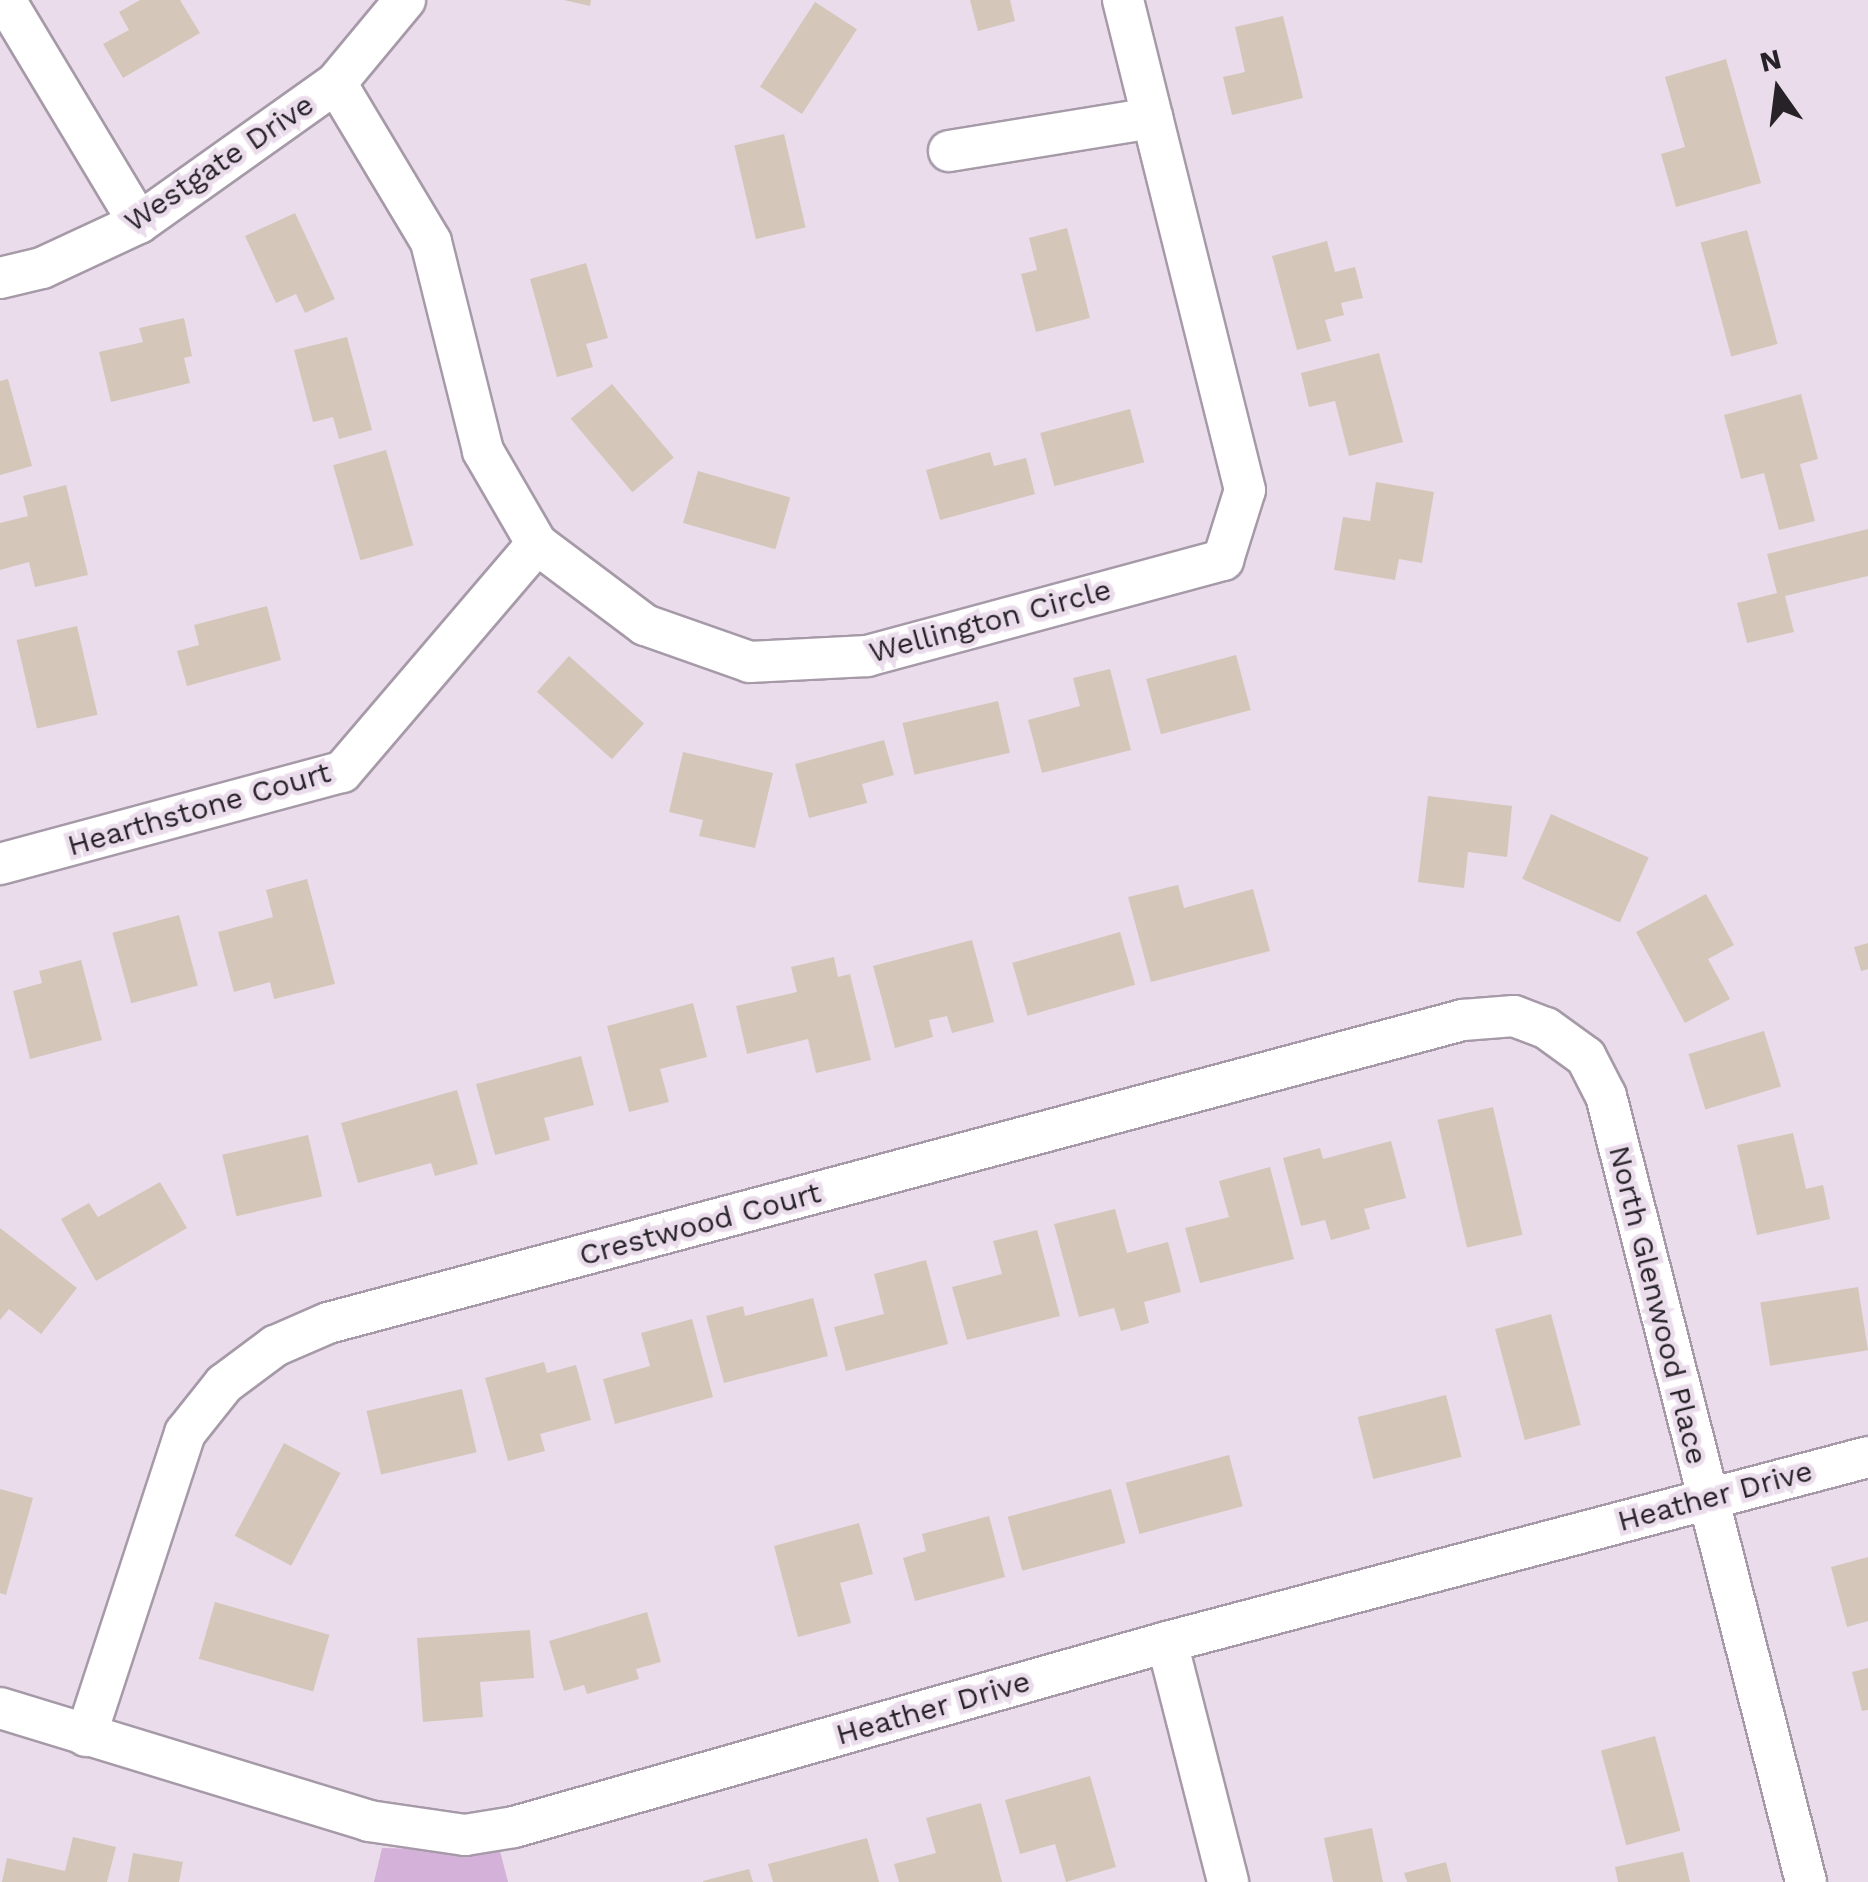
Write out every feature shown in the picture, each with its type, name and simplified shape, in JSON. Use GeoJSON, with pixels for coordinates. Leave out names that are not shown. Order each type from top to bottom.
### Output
{"type":"FeatureCollection","features":[{"type":"Feature","properties":{"kind":"street"},"geometry":{"type":"LineString","coordinates":[[5,0],[138,223]]}},
{"type":"Feature","properties":{"kind":"street","name":"Westgate Drive"},"geometry":{"type":"LineString","coordinates":[[0,278],[42,268],[138,223],[336,84],[405,0]]}},
{"type":"Feature","properties":{"kind":"street","name":"Wellington Circle"},"geometry":{"type":"LineString","coordinates":[[336,84],[431,242],[483,451],[536,544],[645,624],[750,662],[867,656],[1223,560],[1245,490],[1123,0]]}},
{"type":"Feature","properties":{"kind":"street"},"geometry":{"type":"LineString","coordinates":[[949,151],[1152,118]]}},
{"type":"Feature","properties":{"kind":"street","name":"Hearthstone Court"},"geometry":{"type":"LineString","coordinates":[[0,864],[342,772],[536,544]]}},
{"type":"Feature","properties":{"kind":"street","name":"Crestwood Court"},"geometry":{"type":"LineString","coordinates":[[86,1736],[185,1434],[224,1384],[275,1346],[328,1323],[1464,1020],[1514,1016],[1556,1034]]}},
{"type":"Feature","properties":{"kind":"street","name":"North Glenwood Place"},"geometry":{"type":"LineString","coordinates":[[1556,1034],[1586,1057],[1606,1096],[1806,1882]]}},
{"type":"Feature","properties":{"kind":"street","name":"Heather Drive"},"geometry":{"type":"LineString","coordinates":[[0,1708],[369,1821],[466,1834],[514,1827],[1167,1642],[1868,1456]]}},
{"type":"Feature","properties":{"kind":"street"},"geometry":{"type":"LineString","coordinates":[[1167,1642],[1228,1882]]}},
{"type":"Feature","properties":{"kind":"shaded area"},"geometry":{"type":"Polygon","coordinates":[[[382,1848],[500,1851],[508,1882],[374,1882],[382,1848]]]}},
{"type":"Feature","properties":{"kind":"building"},"geometry":{"type":"Polygon","coordinates":[[[140,0],[180,0],[200,33],[123,78],[103,44],[129,30],[119,12],[140,0]]]}},
{"type":"Feature","properties":{"kind":"building"},"geometry":{"type":"Polygon","coordinates":[[[564,0],[591,0],[590,6],[564,0]]]}},
{"type":"Feature","properties":{"kind":"building"},"geometry":{"type":"Polygon","coordinates":[[[970,0],[1010,0],[1015,21],[978,31],[970,0]]]}},
{"type":"Feature","properties":{"kind":"building"},"geometry":{"type":"Polygon","coordinates":[[[815,2],[857,29],[802,114],[760,87],[815,2]]]}},
{"type":"Feature","properties":{"kind":"building"},"geometry":{"type":"Polygon","coordinates":[[[1283,16],[1303,98],[1232,115],[1223,77],[1245,72],[1235,27],[1283,16]]]}},
{"type":"Feature","properties":{"kind":"building"},"geometry":{"type":"Polygon","coordinates":[[[1726,59],[1761,183],[1676,207],[1661,154],[1685,147],[1665,77],[1726,59]]]}},
{"type":"Feature","properties":{"kind":"building"},"geometry":{"type":"Polygon","coordinates":[[[784,134],[806,228],[756,239],[734,145],[784,134]]]}},
{"type":"Feature","properties":{"kind":"building"},"geometry":{"type":"Polygon","coordinates":[[[295,213],[335,299],[305,313],[296,294],[276,303],[245,236],[295,213]]]}},
{"type":"Feature","properties":{"kind":"building"},"geometry":{"type":"Polygon","coordinates":[[[1067,228],[1090,318],[1036,332],[1021,274],[1037,270],[1029,238],[1067,228]]]}},
{"type":"Feature","properties":{"kind":"building"},"geometry":{"type":"Polygon","coordinates":[[[1747,230],[1778,344],[1731,356],[1701,242],[1747,230]]]}},
{"type":"Feature","properties":{"kind":"building"},"geometry":{"type":"Polygon","coordinates":[[[1327,241],[1335,272],[1355,267],[1363,298],[1341,303],[1344,315],[1325,320],[1331,341],[1297,350],[1272,256],[1327,241]]]}},
{"type":"Feature","properties":{"kind":"building"},"geometry":{"type":"Polygon","coordinates":[[[586,263],[608,338],[586,344],[593,367],[557,377],[530,279],[586,263]]]}},
{"type":"Feature","properties":{"kind":"building"},"geometry":{"type":"Polygon","coordinates":[[[184,318],[192,356],[184,358],[190,383],[111,402],[99,352],[143,342],[139,328],[184,318]]]}},
{"type":"Feature","properties":{"kind":"building"},"geometry":{"type":"Polygon","coordinates":[[[347,337],[372,430],[339,439],[333,417],[313,422],[294,350],[347,337]]]}},
{"type":"Feature","properties":{"kind":"building"},"geometry":{"type":"Polygon","coordinates":[[[1379,353],[1403,442],[1349,456],[1335,401],[1309,407],[1301,373],[1379,353]]]}},
{"type":"Feature","properties":{"kind":"building"},"geometry":{"type":"Polygon","coordinates":[[[8,379],[32,466],[0,475],[0,381],[8,379]]]}},
{"type":"Feature","properties":{"kind":"building"},"geometry":{"type":"Polygon","coordinates":[[[612,384],[674,458],[632,492],[571,419],[612,384]]]}},
{"type":"Feature","properties":{"kind":"building"},"geometry":{"type":"Polygon","coordinates":[[[1801,394],[1818,459],[1800,464],[1815,521],[1779,530],[1764,473],[1741,479],[1724,415],[1801,394]]]}},
{"type":"Feature","properties":{"kind":"building"},"geometry":{"type":"Polygon","coordinates":[[[1130,409],[1144,462],[1054,486],[1040,433],[1130,409]]]}},
{"type":"Feature","properties":{"kind":"building"},"geometry":{"type":"Polygon","coordinates":[[[386,450],[413,545],[360,560],[333,465],[386,450]]]}},
{"type":"Feature","properties":{"kind":"building"},"geometry":{"type":"Polygon","coordinates":[[[990,452],[994,466],[1026,458],[1035,494],[940,520],[926,470],[990,452]]]}},
{"type":"Feature","properties":{"kind":"building"},"geometry":{"type":"Polygon","coordinates":[[[698,471],[790,497],[775,549],[683,523],[698,471]]]}},
{"type":"Feature","properties":{"kind":"building"},"geometry":{"type":"Polygon","coordinates":[[[1376,482],[1434,492],[1422,563],[1399,559],[1395,580],[1334,570],[1343,517],[1370,521],[1376,482]]]}},
{"type":"Feature","properties":{"kind":"building"},"geometry":{"type":"Polygon","coordinates":[[[66,485],[88,575],[35,587],[29,562],[0,570],[0,523],[28,516],[23,496],[66,485]]]}},
{"type":"Feature","properties":{"kind":"building"},"geometry":{"type":"Polygon","coordinates":[[[1868,529],[1868,576],[1785,596],[1794,632],[1747,643],[1737,603],[1777,593],[1767,554],[1868,529]]]}},
{"type":"Feature","properties":{"kind":"building"},"geometry":{"type":"Polygon","coordinates":[[[267,606],[281,660],[187,686],[177,651],[199,645],[194,625],[267,606]]]}},
{"type":"Feature","properties":{"kind":"building"},"geometry":{"type":"Polygon","coordinates":[[[77,626],[97,715],[37,729],[17,640],[77,626]]]}},
{"type":"Feature","properties":{"kind":"building"},"geometry":{"type":"Polygon","coordinates":[[[1236,655],[1251,710],[1161,734],[1146,679],[1236,655]]]}},
{"type":"Feature","properties":{"kind":"building"},"geometry":{"type":"Polygon","coordinates":[[[569,656],[644,724],[612,759],[537,692],[569,656]]]}},
{"type":"Feature","properties":{"kind":"building"},"geometry":{"type":"Polygon","coordinates":[[[1110,669],[1131,750],[1042,773],[1028,720],[1080,706],[1073,678],[1110,669]]]}},
{"type":"Feature","properties":{"kind":"building"},"geometry":{"type":"Polygon","coordinates":[[[998,701],[1010,753],[914,775],[903,723],[998,701]]]}},
{"type":"Feature","properties":{"kind":"building"},"geometry":{"type":"Polygon","coordinates":[[[884,740],[894,775],[862,784],[867,803],[809,818],[795,764],[884,740]]]}},
{"type":"Feature","properties":{"kind":"building"},"geometry":{"type":"Polygon","coordinates":[[[683,752],[773,773],[755,848],[699,836],[703,820],[669,812],[683,752]]]}},
{"type":"Feature","properties":{"kind":"building"},"geometry":{"type":"Polygon","coordinates":[[[1428,796],[1512,806],[1507,857],[1468,852],[1464,888],[1418,882],[1428,796]]]}},
{"type":"Feature","properties":{"kind":"building"},"geometry":{"type":"Polygon","coordinates":[[[1551,814],[1649,858],[1620,922],[1522,879],[1551,814]]]}},
{"type":"Feature","properties":{"kind":"building"},"geometry":{"type":"Polygon","coordinates":[[[307,879],[335,984],[274,999],[270,982],[234,992],[218,932],[273,917],[266,890],[307,879]]]}},
{"type":"Feature","properties":{"kind":"building"},"geometry":{"type":"Polygon","coordinates":[[[1178,885],[1184,908],[1253,889],[1270,951],[1151,982],[1128,897],[1178,885]]]}},
{"type":"Feature","properties":{"kind":"building"},"geometry":{"type":"Polygon","coordinates":[[[1706,894],[1734,945],[1708,959],[1730,999],[1685,1023],[1636,932],[1706,894]]]}},
{"type":"Feature","properties":{"kind":"building"},"geometry":{"type":"Polygon","coordinates":[[[179,915],[198,986],[131,1003],[112,933],[179,915]]]}},
{"type":"Feature","properties":{"kind":"building"},"geometry":{"type":"Polygon","coordinates":[[[1120,932],[1135,985],[1027,1016],[1012,963],[1120,932]]]}},
{"type":"Feature","properties":{"kind":"building"},"geometry":{"type":"Polygon","coordinates":[[[972,940],[994,1022],[952,1033],[947,1016],[929,1020],[933,1037],[895,1048],[873,966],[972,940]]]}},
{"type":"Feature","properties":{"kind":"building"},"geometry":{"type":"Polygon","coordinates":[[[1868,943],[1868,969],[1861,971],[1854,947],[1868,943]]]}},
{"type":"Feature","properties":{"kind":"building"},"geometry":{"type":"Polygon","coordinates":[[[834,957],[838,977],[850,974],[871,1060],[816,1073],[808,1039],[747,1054],[736,1006],[797,992],[791,967],[834,957]]]}},
{"type":"Feature","properties":{"kind":"building"},"geometry":{"type":"Polygon","coordinates":[[[81,960],[102,1040],[30,1059],[13,991],[42,983],[39,971],[81,960]]]}},
{"type":"Feature","properties":{"kind":"building"},"geometry":{"type":"Polygon","coordinates":[[[693,1003],[707,1057],[660,1069],[669,1102],[629,1112],[607,1026],[693,1003]]]}},
{"type":"Feature","properties":{"kind":"building"},"geometry":{"type":"Polygon","coordinates":[[[1764,1031],[1781,1086],[1705,1110],[1688,1054],[1764,1031]]]}},
{"type":"Feature","properties":{"kind":"building"},"geometry":{"type":"Polygon","coordinates":[[[581,1056],[594,1105],[544,1118],[550,1140],[495,1155],[476,1084],[581,1056]]]}},
{"type":"Feature","properties":{"kind":"building"},"geometry":{"type":"Polygon","coordinates":[[[457,1090],[478,1164],[435,1176],[431,1163],[358,1183],[341,1123],[457,1090]]]}},
{"type":"Feature","properties":{"kind":"building"},"geometry":{"type":"Polygon","coordinates":[[[1493,1107],[1522,1235],[1467,1247],[1437,1120],[1493,1107]]]}},
{"type":"Feature","properties":{"kind":"building"},"geometry":{"type":"Polygon","coordinates":[[[1793,1133],[1806,1189],[1823,1185],[1830,1219],[1757,1235],[1737,1145],[1793,1133]]]}},
{"type":"Feature","properties":{"kind":"building"},"geometry":{"type":"Polygon","coordinates":[[[308,1135],[322,1196],[236,1216],[222,1155],[308,1135]]]}},
{"type":"Feature","properties":{"kind":"building"},"geometry":{"type":"Polygon","coordinates":[[[1391,1141],[1406,1198],[1364,1209],[1370,1229],[1331,1240],[1325,1220],[1301,1226],[1283,1158],[1320,1148],[1323,1159],[1391,1141]]]}},
{"type":"Feature","properties":{"kind":"building"},"geometry":{"type":"Polygon","coordinates":[[[1270,1167],[1294,1259],[1200,1283],[1185,1228],[1229,1217],[1219,1181],[1270,1167]]]}},
{"type":"Feature","properties":{"kind":"building"},"geometry":{"type":"Polygon","coordinates":[[[160,1182],[187,1228],[96,1281],[61,1219],[89,1203],[98,1217],[160,1182]]]}},
{"type":"Feature","properties":{"kind":"building"},"geometry":{"type":"Polygon","coordinates":[[[1115,1209],[1127,1253],[1168,1242],[1181,1292],[1144,1302],[1149,1323],[1121,1331],[1114,1308],[1079,1317],[1054,1224],[1115,1209]]]}},
{"type":"Feature","properties":{"kind":"building"},"geometry":{"type":"Polygon","coordinates":[[[0,1228],[77,1288],[41,1334],[9,1309],[0,1320],[0,1228]]]}},
{"type":"Feature","properties":{"kind":"building"},"geometry":{"type":"Polygon","coordinates":[[[1037,1230],[1060,1316],[967,1340],[952,1287],[1002,1274],[993,1241],[1037,1230]]]}},
{"type":"Feature","properties":{"kind":"building"},"geometry":{"type":"Polygon","coordinates":[[[926,1260],[948,1344],[846,1371],[834,1327],[884,1314],[874,1274],[926,1260]]]}},
{"type":"Feature","properties":{"kind":"building"},"geometry":{"type":"Polygon","coordinates":[[[1858,1287],[1868,1350],[1770,1366],[1760,1302],[1858,1287]]]}},
{"type":"Feature","properties":{"kind":"building"},"geometry":{"type":"Polygon","coordinates":[[[813,1298],[828,1356],[724,1383],[706,1316],[743,1306],[745,1316],[813,1298]]]}},
{"type":"Feature","properties":{"kind":"building"},"geometry":{"type":"Polygon","coordinates":[[[1551,1314],[1581,1425],[1525,1440],[1495,1329],[1551,1314]]]}},
{"type":"Feature","properties":{"kind":"building"},"geometry":{"type":"Polygon","coordinates":[[[692,1319],[713,1397],[615,1424],[603,1379],[650,1366],[641,1333],[692,1319]]]}},
{"type":"Feature","properties":{"kind":"building"},"geometry":{"type":"Polygon","coordinates":[[[544,1362],[547,1373],[576,1365],[591,1420],[540,1434],[545,1451],[508,1461],[485,1378],[544,1362]]]}},
{"type":"Feature","properties":{"kind":"building"},"geometry":{"type":"Polygon","coordinates":[[[462,1389],[477,1452],[381,1474],[367,1411],[462,1389]]]}},
{"type":"Feature","properties":{"kind":"building"},"geometry":{"type":"Polygon","coordinates":[[[1446,1395],[1461,1457],[1373,1479],[1358,1417],[1446,1395]]]}},
{"type":"Feature","properties":{"kind":"building"},"geometry":{"type":"Polygon","coordinates":[[[284,1443],[341,1473],[291,1566],[235,1536],[284,1443]]]}},
{"type":"Feature","properties":{"kind":"building"},"geometry":{"type":"Polygon","coordinates":[[[1229,1455],[1243,1506],[1139,1534],[1126,1483],[1229,1455]]]}},
{"type":"Feature","properties":{"kind":"building"},"geometry":{"type":"Polygon","coordinates":[[[0,1489],[33,1498],[6,1595],[0,1593],[0,1489]]]}},
{"type":"Feature","properties":{"kind":"building"},"geometry":{"type":"Polygon","coordinates":[[[1111,1489],[1125,1543],[1022,1571],[1008,1517],[1111,1489]]]}},
{"type":"Feature","properties":{"kind":"building"},"geometry":{"type":"Polygon","coordinates":[[[989,1516],[1005,1577],[915,1601],[903,1558],[926,1551],[922,1534],[989,1516]]]}},
{"type":"Feature","properties":{"kind":"building"},"geometry":{"type":"Polygon","coordinates":[[[859,1523],[873,1574],[840,1583],[851,1623],[798,1637],[774,1546],[859,1523]]]}},
{"type":"Feature","properties":{"kind":"building"},"geometry":{"type":"Polygon","coordinates":[[[1868,1557],[1868,1621],[1847,1627],[1831,1567],[1868,1557]]]}},
{"type":"Feature","properties":{"kind":"building"},"geometry":{"type":"Polygon","coordinates":[[[215,1602],[329,1635],[313,1692],[199,1659],[215,1602]]]}},
{"type":"Feature","properties":{"kind":"building"},"geometry":{"type":"Polygon","coordinates":[[[647,1612],[661,1662],[636,1669],[639,1679],[587,1694],[584,1685],[564,1691],[549,1641],[647,1612]]]}},
{"type":"Feature","properties":{"kind":"building"},"geometry":{"type":"Polygon","coordinates":[[[530,1630],[534,1678],[480,1682],[483,1717],[423,1722],[417,1638],[530,1630]]]}},
{"type":"Feature","properties":{"kind":"building"},"geometry":{"type":"Polygon","coordinates":[[[1868,1668],[1868,1710],[1862,1711],[1852,1672],[1868,1668]]]}},
{"type":"Feature","properties":{"kind":"building"},"geometry":{"type":"Polygon","coordinates":[[[1655,1736],[1680,1831],[1626,1845],[1601,1750],[1655,1736]]]}},
{"type":"Feature","properties":{"kind":"building"},"geometry":{"type":"Polygon","coordinates":[[[1090,1776],[1116,1867],[1066,1882],[1055,1844],[1020,1854],[1005,1800],[1090,1776]]]}},
{"type":"Feature","properties":{"kind":"building"},"geometry":{"type":"Polygon","coordinates":[[[981,1803],[1002,1882],[899,1882],[894,1864],[936,1853],[926,1818],[981,1803]]]}},
{"type":"Feature","properties":{"kind":"building"},"geometry":{"type":"Polygon","coordinates":[[[1372,1828],[1383,1882],[1333,1882],[1324,1838],[1372,1828]]]}},
{"type":"Feature","properties":{"kind":"building"},"geometry":{"type":"Polygon","coordinates":[[[73,1837],[116,1847],[107,1882],[2,1882],[7,1858],[65,1871],[73,1837]]]}},
{"type":"Feature","properties":{"kind":"building"},"geometry":{"type":"Polygon","coordinates":[[[867,1838],[879,1882],[773,1882],[768,1864],[867,1838]]]}},
{"type":"Feature","properties":{"kind":"building"},"geometry":{"type":"Polygon","coordinates":[[[1683,1852],[1690,1882],[1618,1882],[1615,1867],[1683,1852]]]}},
{"type":"Feature","properties":{"kind":"building"},"geometry":{"type":"Polygon","coordinates":[[[133,1853],[183,1862],[179,1882],[128,1882],[133,1853]]]}},
{"type":"Feature","properties":{"kind":"building"},"geometry":{"type":"Polygon","coordinates":[[[1446,1862],[1451,1882],[1407,1882],[1404,1873],[1446,1862]]]}},
{"type":"Feature","properties":{"kind":"building"},"geometry":{"type":"Polygon","coordinates":[[[749,1869],[753,1882],[703,1882],[703,1881],[749,1869]]]}}]}
